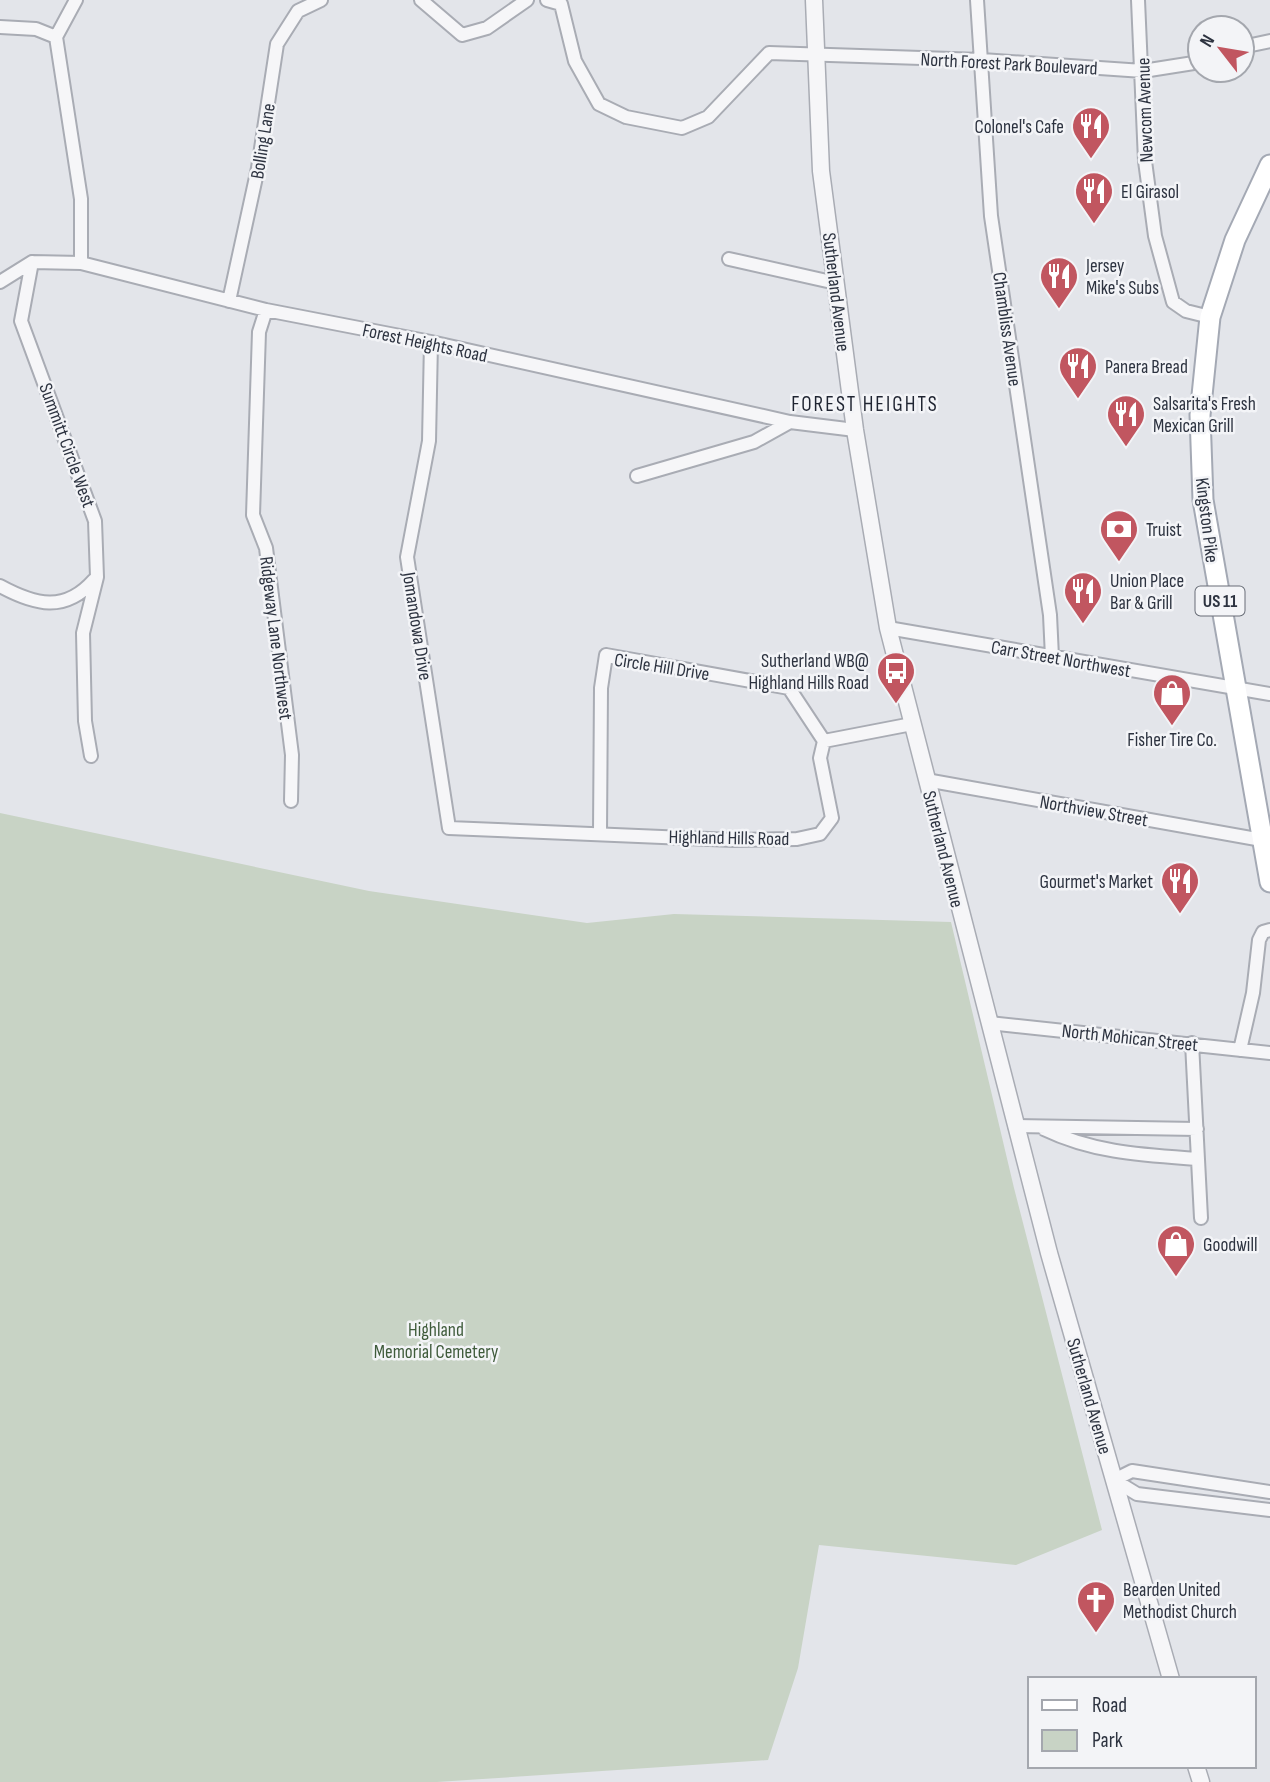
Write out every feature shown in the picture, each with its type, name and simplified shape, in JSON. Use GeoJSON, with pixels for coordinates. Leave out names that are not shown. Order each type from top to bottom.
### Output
{"type":"FeatureCollection","features":[{"type":"Feature","properties":{"kind":"main road","name":"Kingston Pike"},"geometry":{"type":"LineString","coordinates":[[1270,165],[1235,240],[1210,317],[1200,415],[1203,500],[1270,882]]}},
{"type":"Feature","properties":{"kind":"street"},"geometry":{"type":"LineString","coordinates":[[76,0],[56,37],[81,199],[81,263]]}},
{"type":"Feature","properties":{"kind":"street","name":"Bolling Lane"},"geometry":{"type":"LineString","coordinates":[[229,301],[258,168],[277,44],[298,11],[321,0]]}},
{"type":"Feature","properties":{"kind":"street"},"geometry":{"type":"LineString","coordinates":[[421,0],[462,35],[487,28],[527,0]]}},
{"type":"Feature","properties":{"kind":"street","name":"North Forest Park Boulevard"},"geometry":{"type":"LineString","coordinates":[[547,0],[562,4],[575,61],[599,104],[626,117],[682,128],[708,117],[769,53],[982,60],[1143,71],[1186,66]]}},
{"type":"Feature","properties":{"kind":"street","name":"Sutherland Avenue"},"geometry":{"type":"LineString","coordinates":[[814,0],[821,171],[855,430],[888,628],[1015,1126],[1170,1677]]}},
{"type":"Feature","properties":{"kind":"street","name":"Chambliss Avenue"},"geometry":{"type":"LineString","coordinates":[[977,0],[991,216],[1050,615],[1052,657]]}},
{"type":"Feature","properties":{"kind":"street","name":"Newcom Avenue"},"geometry":{"type":"LineString","coordinates":[[1138,0],[1149,206],[1170,295],[1186,311],[1210,317]]}},
{"type":"Feature","properties":{"kind":"street"},"geometry":{"type":"LineString","coordinates":[[0,27],[36,29],[56,37]]}},
{"type":"Feature","properties":{"kind":"street"},"geometry":{"type":"LineString","coordinates":[[729,259],[836,283]]}},
{"type":"Feature","properties":{"kind":"street"},"geometry":{"type":"LineString","coordinates":[[0,282],[32,262]]}},
{"type":"Feature","properties":{"kind":"street","name":"Forest Heights Road"},"geometry":{"type":"LineString","coordinates":[[32,262],[81,263],[266,310],[431,342],[790,422],[855,430]]}},
{"type":"Feature","properties":{"kind":"street","name":"Summitt Circle West"},"geometry":{"type":"LineString","coordinates":[[32,262],[21,321],[95,521],[97,577],[83,633],[85,721],[91,756]]}},
{"type":"Feature","properties":{"kind":"street","name":"Ridgeway Lane Northwest"},"geometry":{"type":"LineString","coordinates":[[266,310],[259,332],[253,515],[266,548],[292,755],[291,801]]}},
{"type":"Feature","properties":{"kind":"street","name":"Jomandowa Drive"},"geometry":{"type":"LineString","coordinates":[[431,342],[429,441],[407,556],[449,828]]}},
{"type":"Feature","properties":{"kind":"street"},"geometry":{"type":"LineString","coordinates":[[637,476],[754,442],[790,422]]}},
{"type":"Feature","properties":{"kind":"street"},"geometry":{"type":"LineString","coordinates":[[0,586],[31,603],[66,601],[87,589],[97,577]]}},
{"type":"Feature","properties":{"kind":"street","name":"Carr Street Northwest"},"geometry":{"type":"LineString","coordinates":[[888,628],[1270,694]]}},
{"type":"Feature","properties":{"kind":"street","name":"Circle Hill Drive"},"geometry":{"type":"LineString","coordinates":[[600,833],[601,688],[606,655],[789,688],[824,741]]}},
{"type":"Feature","properties":{"kind":"street"},"geometry":{"type":"LineString","coordinates":[[824,741],[912,724]]}},
{"type":"Feature","properties":{"kind":"street","name":"Highland Hills Road"},"geometry":{"type":"LineString","coordinates":[[449,828],[733,840],[797,839],[820,834],[832,818],[820,758],[824,741]]}},
{"type":"Feature","properties":{"kind":"street","name":"Northview Street"},"geometry":{"type":"LineString","coordinates":[[926,780],[1262,840]]}},
{"type":"Feature","properties":{"kind":"street"},"geometry":{"type":"LineString","coordinates":[[1240,1050],[1253,993],[1259,940],[1263,932],[1270,930]]}},
{"type":"Feature","properties":{"kind":"street","name":"North Mohican Street"},"geometry":{"type":"LineString","coordinates":[[989,1023],[1270,1053]]}},
{"type":"Feature","properties":{"kind":"street"},"geometry":{"type":"LineString","coordinates":[[1192,1043],[1201,1218]]}},
{"type":"Feature","properties":{"kind":"street"},"geometry":{"type":"LineString","coordinates":[[1015,1126],[1197,1129]]}},
{"type":"Feature","properties":{"kind":"street"},"geometry":{"type":"LineString","coordinates":[[1037,1126],[1073,1143],[1116,1153],[1198,1159]]}},
{"type":"Feature","properties":{"kind":"street"},"geometry":{"type":"LineString","coordinates":[[1114,1480],[1132,1471],[1270,1492]]}},
{"type":"Feature","properties":{"kind":"street"},"geometry":{"type":"LineString","coordinates":[[1114,1480],[1137,1494],[1270,1510]]}},
{"type":"Feature","properties":{"kind":"green space","name":"Highland Memorial Cemetery"},"geometry":{"type":"Polygon","coordinates":[[[0,813],[369,891],[587,923],[674,914],[951,922],[1014,1188],[1102,1530],[1016,1565],[819,1545],[798,1668],[768,1760],[437,1782],[0,1782],[0,813]]]}},
{"type":"Feature","properties":{"kind":"place","name":"Colonel's Cafe"},"geometry":{"type":"Point","coordinates":[1091,160]}},
{"type":"Feature","properties":{"kind":"place","name":"El Girasol"},"geometry":{"type":"Point","coordinates":[1094,225]}},
{"type":"Feature","properties":{"kind":"place","name":"Jersey Mike's Subs"},"geometry":{"type":"Point","coordinates":[1059,310]}},
{"type":"Feature","properties":{"kind":"place","name":"Panera Bread"},"geometry":{"type":"Point","coordinates":[1078,400]}},
{"type":"Feature","properties":{"kind":"place","name":"Salsarita's Fresh Mexican Grill"},"geometry":{"type":"Point","coordinates":[1126,448]}},
{"type":"Feature","properties":{"kind":"place","name":"Truist"},"geometry":{"type":"Point","coordinates":[1119,563]}},
{"type":"Feature","properties":{"kind":"place","name":"Union Place Bar & Grill"},"geometry":{"type":"Point","coordinates":[1083,625]}},
{"type":"Feature","properties":{"kind":"place","name":"Sutherland WB@ Highland Hills Road"},"geometry":{"type":"Point","coordinates":[896,705]}},
{"type":"Feature","properties":{"kind":"place","name":"Fisher Tire Co."},"geometry":{"type":"Point","coordinates":[1172,727]}},
{"type":"Feature","properties":{"kind":"place","name":"Gourmet's Market"},"geometry":{"type":"Point","coordinates":[1180,915]}},
{"type":"Feature","properties":{"kind":"place","name":"Goodwill"},"geometry":{"type":"Point","coordinates":[1176,1278]}},
{"type":"Feature","properties":{"kind":"place","name":"Bearden United Methodist Church"},"geometry":{"type":"Point","coordinates":[1096,1634]}},
{"type":"Feature","properties":{"kind":"district","name":"FOREST HEIGHTS"},"geometry":{"type":"Point","coordinates":[865,404]}}]}
